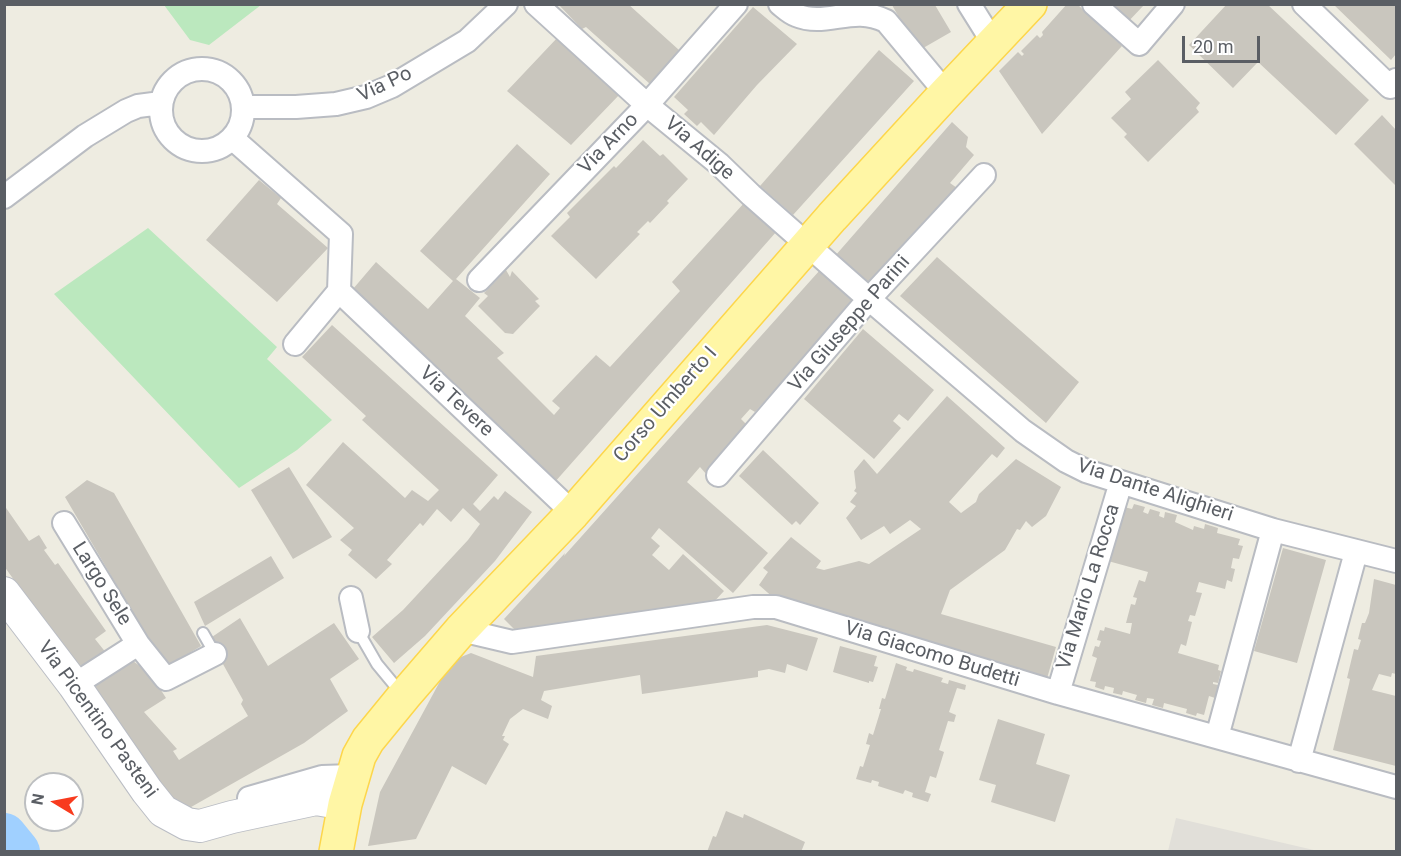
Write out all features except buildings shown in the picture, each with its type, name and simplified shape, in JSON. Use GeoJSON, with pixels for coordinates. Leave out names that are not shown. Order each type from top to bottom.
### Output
{"type":"FeatureCollection","features":[{"type":"Feature","properties":{"kind":"main road","name":"Corso Umberto I"},"geometry":{"type":"LineString","coordinates":[[343,815],[368,740],[404,696],[461,630],[573,513],[780,274],[1030,4]]}},
{"type":"Feature","properties":{"kind":"street","name":"Via Adige"},"geometry":{"type":"LineString","coordinates":[[536,4],[646,105],[719,164],[808,245]]}},
{"type":"Feature","properties":{"kind":"street","name":"Via Arno"},"geometry":{"type":"LineString","coordinates":[[479,280],[646,105],[736,4]]}},
{"type":"Feature","properties":{"kind":"street"},"geometry":{"type":"LineString","coordinates":[[969,4],[994,44]]}},
{"type":"Feature","properties":{"kind":"street"},"geometry":{"type":"LineString","coordinates":[[1094,4],[1139,44],[1173,4]]}},
{"type":"Feature","properties":{"kind":"street"},"geometry":{"type":"LineString","coordinates":[[1304,4],[1394,87]]}},
{"type":"Feature","properties":{"kind":"street","name":"Via Po"},"geometry":{"type":"LineString","coordinates":[[243,107],[296,107],[336,104],[366,98],[392,86],[467,41],[499,7]]}},
{"type":"Feature","properties":{"kind":"street"},"geometry":{"type":"LineString","coordinates":[[788,10],[821,19],[874,10],[886,21],[946,93]]}},
{"type":"Feature","properties":{"kind":"street"},"geometry":{"type":"LineString","coordinates":[[192,70],[215,71],[226,77],[234,85],[243,107],[238,129],[232,138],[223,146],[200,152],[189,150],[169,136],[161,115],[161,103],[165,92],[172,82],[192,70]]}},
{"type":"Feature","properties":{"kind":"street"},"geometry":{"type":"LineString","coordinates":[[4,197],[85,136],[126,111],[138,106],[161,103]]}},
{"type":"Feature","properties":{"kind":"street"},"geometry":{"type":"LineString","coordinates":[[232,138],[341,234],[339,291],[295,344]]}},
{"type":"Feature","properties":{"kind":"street","name":"Via Giuseppe Parini"},"geometry":{"type":"LineString","coordinates":[[718,475],[869,299],[984,175]]}},
{"type":"Feature","properties":{"kind":"street","name":"Via Dante Alighieri"},"geometry":{"type":"LineString","coordinates":[[808,245],[1023,431],[1066,461],[1086,471],[1273,530],[1396,561]]}},
{"type":"Feature","properties":{"kind":"street","name":"Via Tevere"},"geometry":{"type":"LineString","coordinates":[[339,291],[573,513]]}},
{"type":"Feature","properties":{"kind":"street","name":"Via Mario La Rocca"},"geometry":{"type":"LineString","coordinates":[[1058,693],[1121,482]]}},
{"type":"Feature","properties":{"kind":"street","name":"Largo Sele"},"geometry":{"type":"LineString","coordinates":[[64,524],[138,644],[166,679],[214,654]]}},
{"type":"Feature","properties":{"kind":"street"},"geometry":{"type":"LineString","coordinates":[[1217,736],[1273,530]]}},
{"type":"Feature","properties":{"kind":"street"},"geometry":{"type":"LineString","coordinates":[[1299,761],[1356,552]]}},
{"type":"Feature","properties":{"kind":"street","name":"Via Picentino Pasteni"},"geometry":{"type":"LineString","coordinates":[[4,593],[74,685],[163,811],[186,824],[200,826],[316,799],[343,815]]}},
{"type":"Feature","properties":{"kind":"street"},"geometry":{"type":"LineString","coordinates":[[351,598],[358,632]]}},
{"type":"Feature","properties":{"kind":"street","name":"Via Giacomo Budetti"},"geometry":{"type":"LineString","coordinates":[[461,630],[512,642],[753,607],[776,607],[1058,693],[1396,787]]}},
{"type":"Feature","properties":{"kind":"street","name":"Largo Sele"},"geometry":{"type":"LineString","coordinates":[[74,685],[138,644]]}},
{"type":"Feature","properties":{"kind":"lane"},"geometry":{"type":"LineString","coordinates":[[358,632],[377,664],[404,696]]}},
{"type":"Feature","properties":{"kind":"lane"},"geometry":{"type":"LineString","coordinates":[[203,633],[214,654]]}},
{"type":"Feature","properties":{"kind":"shaded area"},"geometry":{"type":"Polygon","coordinates":[[[1176,818],[1318,851],[1168,851],[1176,818]]]}},
{"type":"Feature","properties":{"kind":"green space"},"geometry":{"type":"Polygon","coordinates":[[[164,5],[261,5],[209,45],[190,40],[164,5]]]}},
{"type":"Feature","properties":{"kind":"green space"},"geometry":{"type":"Polygon","coordinates":[[[148,228],[277,347],[267,359],[332,420],[297,450],[239,488],[54,294],[148,228]]]}},
{"type":"Feature","properties":{"kind":"waterway"},"geometry":{"type":"LineString","coordinates":[[4,836],[17,852]]}}]}
